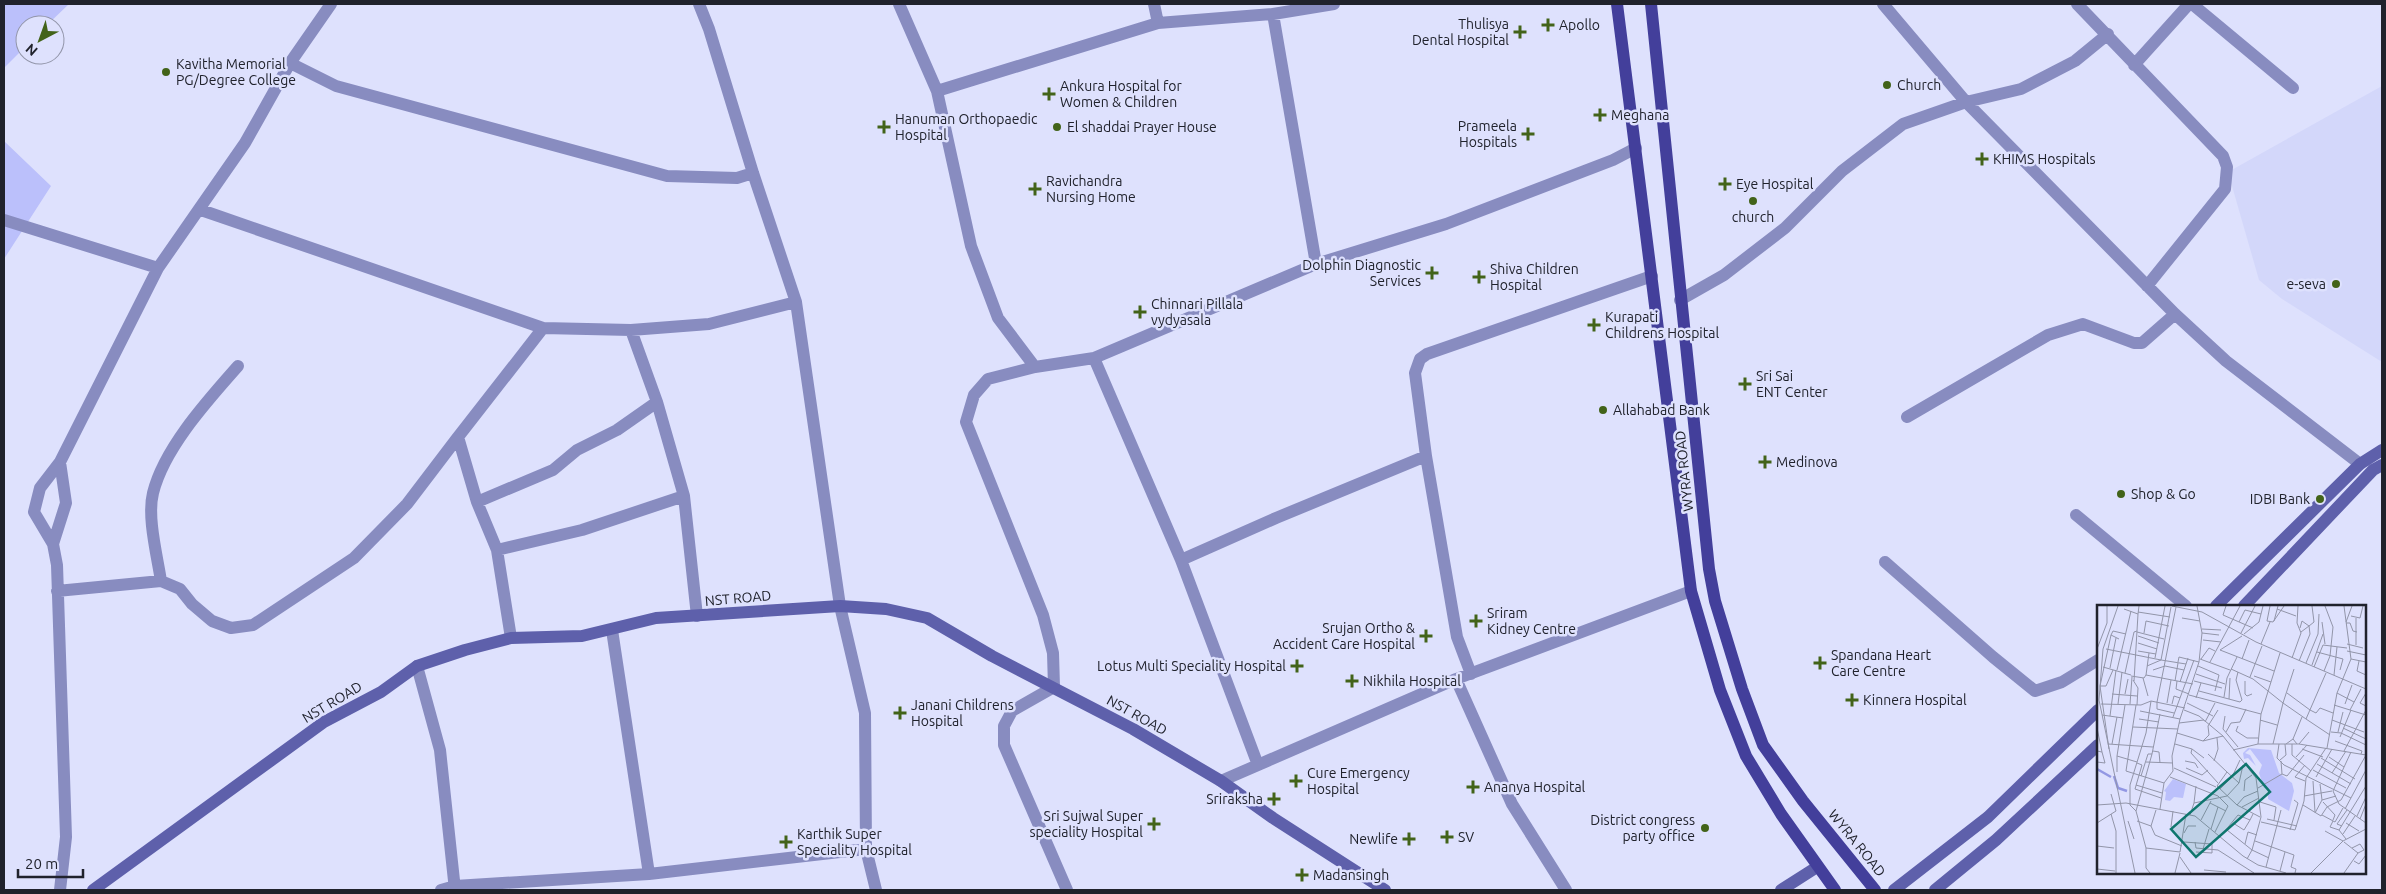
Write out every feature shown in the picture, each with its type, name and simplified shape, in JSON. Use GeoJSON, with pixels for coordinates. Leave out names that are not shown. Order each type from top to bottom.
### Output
{"type":"FeatureCollection","features":[{"type":"Feature","properties":{"kind":"main road","name":"WYRA ROAD"},"geometry":{"type":"LineString","coordinates":[[1617,4],[1691,591],[1720,690],[1746,756],[1817,867],[1835,890]]}},
{"type":"Feature","properties":{"kind":"main road","name":"WYRA ROAD"},"geometry":{"type":"LineString","coordinates":[[1651,4],[1691,403],[1710,577],[1715,601],[1745,698],[1763,745],[1804,801],[1875,890]]}},
{"type":"Feature","properties":{"kind":"main road"},"geometry":{"type":"LineString","coordinates":[[1668,403],[1691,403]]}},
{"type":"Feature","properties":{"kind":"street"},"geometry":{"type":"LineString","coordinates":[[60,890],[66,837],[57,565],[53,544],[34,512],[40,488],[60,462],[158,268],[245,143],[290,63],[331,4]]}},
{"type":"Feature","properties":{"kind":"street"},"geometry":{"type":"LineString","coordinates":[[699,4],[709,29],[753,173],[796,302],[840,606],[864,713],[866,849],[876,890]]}},
{"type":"Feature","properties":{"kind":"street"},"geometry":{"type":"LineString","coordinates":[[899,4],[937,91],[970,246],[998,318],[1035,367]]}},
{"type":"Feature","properties":{"kind":"street"},"geometry":{"type":"LineString","coordinates":[[1154,4],[1158,23]]}},
{"type":"Feature","properties":{"kind":"street"},"geometry":{"type":"LineString","coordinates":[[937,91],[1158,23],[1273,14],[1334,4]]}},
{"type":"Feature","properties":{"kind":"street"},"geometry":{"type":"LineString","coordinates":[[1883,4],[1966,102],[2175,314],[2226,361],[2360,464]]}},
{"type":"Feature","properties":{"kind":"street"},"geometry":{"type":"LineString","coordinates":[[2078,4],[2108,34],[2134,65],[2224,156],[2227,167],[2225,189],[2148,286]]}},
{"type":"Feature","properties":{"kind":"street"},"geometry":{"type":"LineString","coordinates":[[2134,65],[2190,4],[2293,88]]}},
{"type":"Feature","properties":{"kind":"street"},"geometry":{"type":"LineString","coordinates":[[1273,14],[1316,264]]}},
{"type":"Feature","properties":{"kind":"street"},"geometry":{"type":"LineString","coordinates":[[1680,300],[1724,276],[1778,234],[1842,171],[1903,124],[1966,102],[2021,89],[2075,61],[2108,34]]}},
{"type":"Feature","properties":{"kind":"street"},"geometry":{"type":"LineString","coordinates":[[290,63],[336,86],[667,176],[737,178],[753,173]]}},
{"type":"Feature","properties":{"kind":"street"},"geometry":{"type":"LineString","coordinates":[[1067,890],[1004,745],[1004,726],[1012,711],[1054,687],[1053,652],[1043,615],[966,422],[974,395],[988,379],[1035,367],[1094,358],[1316,264],[1446,224],[1613,160],[1636,148]]}},
{"type":"Feature","properties":{"kind":"street"},"geometry":{"type":"LineString","coordinates":[[200,210],[543,328],[631,330],[709,324],[796,302]]}},
{"type":"Feature","properties":{"kind":"street"},"geometry":{"type":"LineString","coordinates":[[4,220],[158,268]]}},
{"type":"Feature","properties":{"kind":"street"},"geometry":{"type":"LineString","coordinates":[[1471,674],[1457,637],[1426,456],[1415,373],[1420,359],[1427,354],[1652,276]]}},
{"type":"Feature","properties":{"kind":"street"},"geometry":{"type":"LineString","coordinates":[[1907,417],[2048,335],[2083,324],[2134,343],[2142,343],[2175,314]]}},
{"type":"Feature","properties":{"kind":"street"},"geometry":{"type":"LineString","coordinates":[[57,591],[161,580],[180,589],[192,604],[212,620],[231,628],[253,625],[354,558],[407,504],[543,328]]}},
{"type":"Feature","properties":{"kind":"street"},"geometry":{"type":"LineString","coordinates":[[631,330],[657,402],[684,496],[697,616]]}},
{"type":"Feature","properties":{"kind":"street"},"geometry":{"type":"LineString","coordinates":[[1094,358],[1181,560],[1258,765]]}},
{"type":"Feature","properties":{"kind":"street"},"geometry":{"type":"LineString","coordinates":[[161,580],[152,519],[153,493],[169,457],[199,410],[238,366]]}},
{"type":"Feature","properties":{"kind":"street"},"geometry":{"type":"LineString","coordinates":[[477,502],[553,470],[577,450],[617,430],[657,402]]}},
{"type":"Feature","properties":{"kind":"street"},"geometry":{"type":"LineString","coordinates":[[458,436],[477,502],[497,550],[511,638]]}},
{"type":"Feature","properties":{"kind":"street"},"geometry":{"type":"LineString","coordinates":[[2217,605],[2360,464],[2382,450]]}},
{"type":"Feature","properties":{"kind":"street"},"geometry":{"type":"LineString","coordinates":[[1181,560],[1276,518],[1426,456]]}},
{"type":"Feature","properties":{"kind":"street"},"geometry":{"type":"LineString","coordinates":[[53,544],[66,503],[60,462]]}},
{"type":"Feature","properties":{"kind":"street"},"geometry":{"type":"LineString","coordinates":[[2245,605],[2373,470],[2382,466]]}},
{"type":"Feature","properties":{"kind":"street"},"geometry":{"type":"LineString","coordinates":[[497,550],[582,530],[684,496]]}},
{"type":"Feature","properties":{"kind":"street"},"geometry":{"type":"LineString","coordinates":[[2076,515],[2185,605]]}},
{"type":"Feature","properties":{"kind":"street"},"geometry":{"type":"LineString","coordinates":[[1885,562],[1993,657],[2035,691],[2062,682],[2097,661]]}},
{"type":"Feature","properties":{"kind":"street"},"geometry":{"type":"LineString","coordinates":[[1222,781],[1456,679],[1691,591]]}},
{"type":"Feature","properties":{"kind":"street","name":"NST ROAD"},"geometry":{"type":"LineString","coordinates":[[93,890],[324,722],[381,692],[417,666],[465,650],[511,638],[582,636],[656,618],[840,606],[886,609],[927,618],[992,656],[1133,729],[1222,781],[1273,818],[1385,890]]}},
{"type":"Feature","properties":{"kind":"street"},"geometry":{"type":"LineString","coordinates":[[612,630],[649,874]]}},
{"type":"Feature","properties":{"kind":"street"},"geometry":{"type":"LineString","coordinates":[[417,666],[440,750],[455,888]]}},
{"type":"Feature","properties":{"kind":"street"},"geometry":{"type":"LineString","coordinates":[[1456,679],[1512,804],[1566,890]]}},
{"type":"Feature","properties":{"kind":"street"},"geometry":{"type":"LineString","coordinates":[[1894,890],[1988,817],[2097,711]]}},
{"type":"Feature","properties":{"kind":"street"},"geometry":{"type":"LineString","coordinates":[[1935,890],[1996,840],[2097,745]]}},
{"type":"Feature","properties":{"kind":"street"},"geometry":{"type":"LineString","coordinates":[[441,890],[649,874],[866,849]]}},
{"type":"Feature","properties":{"kind":"street"},"geometry":{"type":"LineString","coordinates":[[1781,890],[1817,867]]}},
{"type":"Feature","properties":{"kind":"shaded area"},"geometry":{"type":"Polygon","coordinates":[[[4,4],[69,4],[57,15],[15,15],[15,57],[4,68],[4,4]]]}},
{"type":"Feature","properties":{"kind":"shaded area"},"geometry":{"type":"Polygon","coordinates":[[[2382,86],[2382,362],[2282,299],[2259,280],[2228,172],[2382,86]]]}},
{"type":"Feature","properties":{"kind":"shaded area"},"geometry":{"type":"Polygon","coordinates":[[[4,141],[51,186],[4,259],[4,141]]]}},
{"type":"Feature","properties":{"kind":"place","name":"Apollo"},"geometry":{"type":"Point","coordinates":[1548,25]}},
{"type":"Feature","properties":{"kind":"place","name":"Thulisya Dental Hospital"},"geometry":{"type":"Point","coordinates":[1520,32]}},
{"type":"Feature","properties":{"kind":"place","name":"Kavitha Memorial PG/Degree College"},"geometry":{"type":"Point","coordinates":[166,72]}},
{"type":"Feature","properties":{"kind":"place","name":"Church"},"geometry":{"type":"Point","coordinates":[1887,85]}},
{"type":"Feature","properties":{"kind":"place","name":"Ankura Hospital for Women & Children"},"geometry":{"type":"Point","coordinates":[1049,94]}},
{"type":"Feature","properties":{"kind":"place","name":"Meghana"},"geometry":{"type":"Point","coordinates":[1600,115]}},
{"type":"Feature","properties":{"kind":"place","name":"Hanuman Orthopaedic Hospital"},"geometry":{"type":"Point","coordinates":[884,127]}},
{"type":"Feature","properties":{"kind":"place","name":"El shaddai Prayer House"},"geometry":{"type":"Point","coordinates":[1057,127]}},
{"type":"Feature","properties":{"kind":"place","name":"Prameela Hospitals"},"geometry":{"type":"Point","coordinates":[1528,134]}},
{"type":"Feature","properties":{"kind":"place","name":"KHIMS Hospitals"},"geometry":{"type":"Point","coordinates":[1982,159]}},
{"type":"Feature","properties":{"kind":"place","name":"Eye Hospital"},"geometry":{"type":"Point","coordinates":[1725,184]}},
{"type":"Feature","properties":{"kind":"place","name":"Ravichandra Nursing Home"},"geometry":{"type":"Point","coordinates":[1035,189]}},
{"type":"Feature","properties":{"kind":"place","name":"church"},"geometry":{"type":"Point","coordinates":[1753,201]}},
{"type":"Feature","properties":{"kind":"place","name":"Dolphin Diagnostic Services"},"geometry":{"type":"Point","coordinates":[1432,273]}},
{"type":"Feature","properties":{"kind":"place","name":"Shiva Children Hospital"},"geometry":{"type":"Point","coordinates":[1479,277]}},
{"type":"Feature","properties":{"kind":"place","name":"e-seva"},"geometry":{"type":"Point","coordinates":[2336,284]}},
{"type":"Feature","properties":{"kind":"place","name":"Chinnari Pillala vydyasala"},"geometry":{"type":"Point","coordinates":[1140,312]}},
{"type":"Feature","properties":{"kind":"place","name":"Kurapati Childrens Hospital"},"geometry":{"type":"Point","coordinates":[1594,325]}},
{"type":"Feature","properties":{"kind":"place","name":"Sri Sai ENT Center"},"geometry":{"type":"Point","coordinates":[1745,384]}},
{"type":"Feature","properties":{"kind":"place","name":"Allahabad Bank"},"geometry":{"type":"Point","coordinates":[1603,410]}},
{"type":"Feature","properties":{"kind":"place","name":"Medinova"},"geometry":{"type":"Point","coordinates":[1765,462]}},
{"type":"Feature","properties":{"kind":"place","name":"Shop & Go"},"geometry":{"type":"Point","coordinates":[2121,494]}},
{"type":"Feature","properties":{"kind":"place","name":"IDBI Bank"},"geometry":{"type":"Point","coordinates":[2320,499]}},
{"type":"Feature","properties":{"kind":"place","name":"Sriram Kidney Centre"},"geometry":{"type":"Point","coordinates":[1476,621]}},
{"type":"Feature","properties":{"kind":"place","name":"Srujan Ortho & Accident Care Hospital"},"geometry":{"type":"Point","coordinates":[1426,636]}},
{"type":"Feature","properties":{"kind":"place","name":"Spandana Heart Care Centre"},"geometry":{"type":"Point","coordinates":[1820,663]}},
{"type":"Feature","properties":{"kind":"place","name":"Lotus Multi Speciality Hospital"},"geometry":{"type":"Point","coordinates":[1297,666]}},
{"type":"Feature","properties":{"kind":"place","name":"Nikhila Hospital"},"geometry":{"type":"Point","coordinates":[1352,681]}},
{"type":"Feature","properties":{"kind":"place","name":"Kinnera Hospital"},"geometry":{"type":"Point","coordinates":[1852,700]}},
{"type":"Feature","properties":{"kind":"place","name":"Janani Childrens Hospital"},"geometry":{"type":"Point","coordinates":[900,713]}},
{"type":"Feature","properties":{"kind":"place","name":"Cure Emergency Hospital"},"geometry":{"type":"Point","coordinates":[1296,781]}},
{"type":"Feature","properties":{"kind":"place","name":"Ananya Hospital"},"geometry":{"type":"Point","coordinates":[1473,787]}},
{"type":"Feature","properties":{"kind":"place","name":"Sriraksha"},"geometry":{"type":"Point","coordinates":[1274,799]}},
{"type":"Feature","properties":{"kind":"place","name":"Sri Sujwal Super speciality Hospital"},"geometry":{"type":"Point","coordinates":[1154,824]}},
{"type":"Feature","properties":{"kind":"place","name":"District congress party office"},"geometry":{"type":"Point","coordinates":[1705,828]}},
{"type":"Feature","properties":{"kind":"place","name":"SV"},"geometry":{"type":"Point","coordinates":[1447,837]}},
{"type":"Feature","properties":{"kind":"place","name":"Newlife"},"geometry":{"type":"Point","coordinates":[1409,839]}},
{"type":"Feature","properties":{"kind":"place","name":"Karthik Super Speciality Hospital"},"geometry":{"type":"Point","coordinates":[786,842]}},
{"type":"Feature","properties":{"kind":"place","name":"Madansingh"},"geometry":{"type":"Point","coordinates":[1302,875]}}]}
